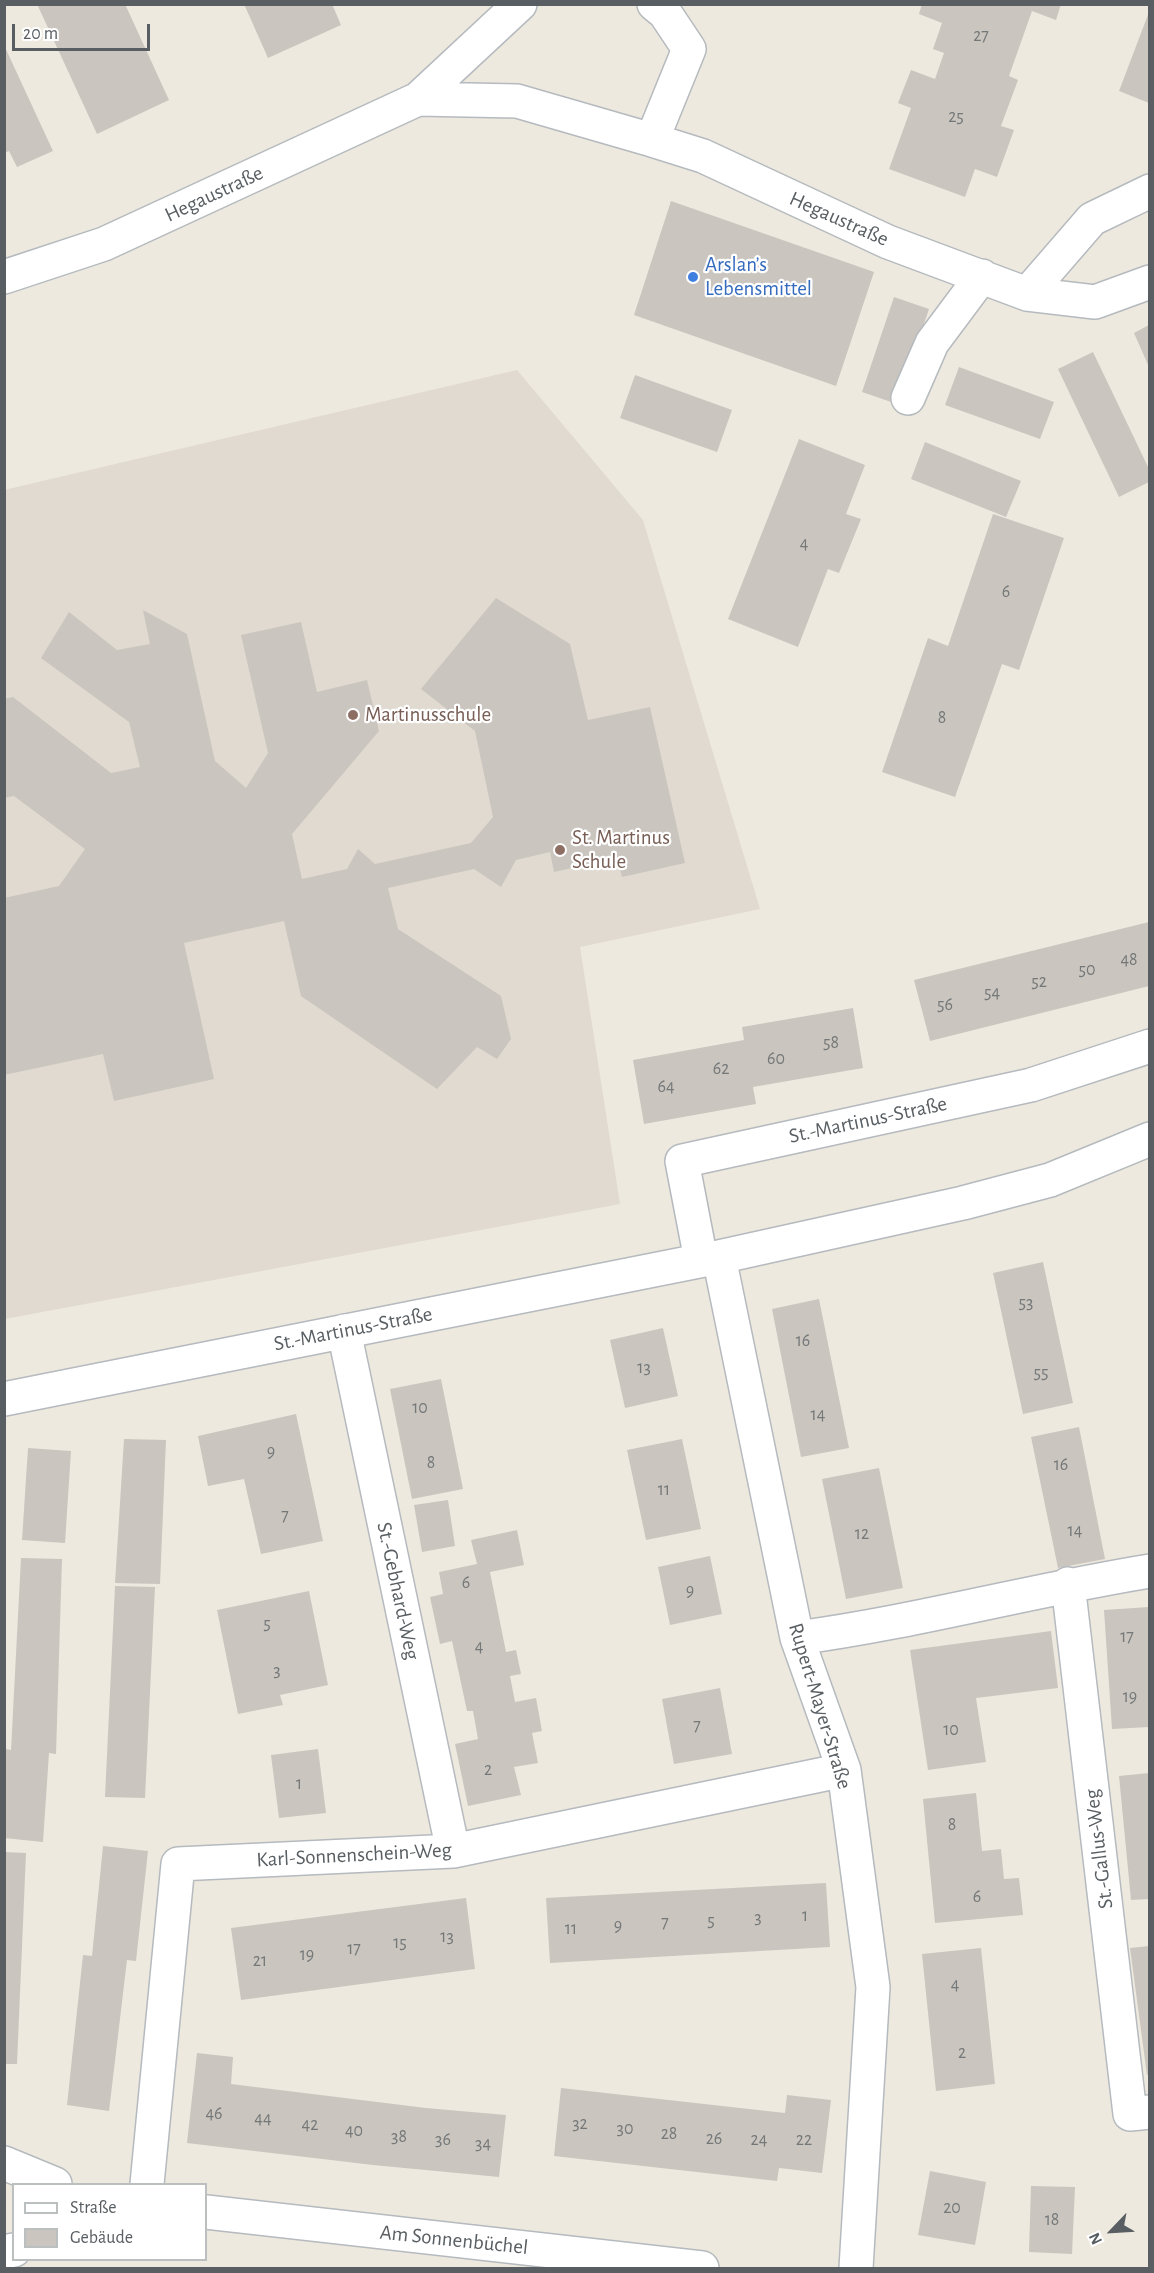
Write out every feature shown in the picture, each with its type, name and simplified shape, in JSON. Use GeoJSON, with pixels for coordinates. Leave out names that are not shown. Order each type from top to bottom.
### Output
{"type":"FeatureCollection","features":[{"type":"Feature","properties":{"kind":"street","name":"Hegaustraße"},"geometry":{"type":"LineString","coordinates":[[4,277],[104,244],[418,99],[520,4]]}},
{"type":"Feature","properties":{"kind":"street"},"geometry":{"type":"LineString","coordinates":[[652,140],[689,49],[665,13],[654,4]]}},
{"type":"Feature","properties":{"kind":"street","name":"Hegaustraße"},"geometry":{"type":"LineString","coordinates":[[418,99],[517,101],[703,156],[888,242],[1027,294],[1095,302],[1149,282]]}},
{"type":"Feature","properties":{"kind":"street"},"geometry":{"type":"LineString","coordinates":[[1027,294],[1092,219],[1149,191]]}},
{"type":"Feature","properties":{"kind":"street"},"geometry":{"type":"LineString","coordinates":[[908,398],[932,342],[982,276]]}},
{"type":"Feature","properties":{"kind":"street","name":"St.-Martinus-Straße"},"geometry":{"type":"LineString","coordinates":[[710,1259],[682,1161],[1031,1085],[1149,1046]]}},
{"type":"Feature","properties":{"kind":"street","name":"St.-Martinus-Straße"},"geometry":{"type":"LineString","coordinates":[[4,1399],[710,1259],[985,1197],[1050,1180],[1149,1139]]}},
{"type":"Feature","properties":{"kind":"street","name":"Rupert-Mayer-Straße"},"geometry":{"type":"LineString","coordinates":[[710,1259],[797,1638],[844,1770],[873,1987],[856,2268]]}},
{"type":"Feature","properties":{"kind":"street","name":"St.-Gebhard-Weg"},"geometry":{"type":"LineString","coordinates":[[344,1331],[453,1851]]}},
{"type":"Feature","properties":{"kind":"street"},"geometry":{"type":"LineString","coordinates":[[797,1638],[852,1631],[1068,1584],[1149,1571]]}},
{"type":"Feature","properties":{"kind":"street","name":"St.-Gallus-Weg"},"geometry":{"type":"LineString","coordinates":[[1068,1584],[1140,2113]]}},
{"type":"Feature","properties":{"kind":"street","name":"Karl-Sonnenschein-Weg"},"geometry":{"type":"LineString","coordinates":[[147,2183],[178,1864],[453,1851],[844,1770]]}},
{"type":"Feature","properties":{"kind":"street"},"geometry":{"type":"LineString","coordinates":[[4,2163],[53,2183]]}},
{"type":"Feature","properties":{"kind":"street","name":"Am Sonnenbüchel"},"geometry":{"type":"LineString","coordinates":[[207,2212],[625,2264],[702,2268]]}},
{"type":"Feature","properties":{"kind":"shaded area","name":"Martinusschule"},"geometry":{"type":"Polygon","coordinates":[[[517,370],[643,520],[760,909],[580,947],[620,1204],[5,1319],[4,490],[517,370]]]}},
{"type":"Feature","properties":{"kind":"building"},"geometry":{"type":"Polygon","coordinates":[[[37,4],[125,4],[169,100],[97,134],[37,4]]]}},
{"type":"Feature","properties":{"kind":"building"},"geometry":{"type":"Polygon","coordinates":[[[244,4],[332,4],[341,25],[268,58],[244,4]]]}},
{"type":"Feature","properties":{"kind":"building"},"geometry":{"type":"Polygon","coordinates":[[[922,4],[1061,4],[1056,20],[1032,11],[1009,76],[1018,80],[1001,126],[1014,130],[997,177],[975,169],[965,197],[889,169],[911,108],[898,103],[911,70],[935,79],[944,53],[933,49],[942,23],[919,14],[922,4]]]}},
{"type":"Feature","properties":{"kind":"building"},"geometry":{"type":"Polygon","coordinates":[[[1149,12],[1149,103],[1119,91],[1149,12]]]}},
{"type":"Feature","properties":{"kind":"building"},"geometry":{"type":"Polygon","coordinates":[[[4,45],[53,151],[17,167],[9,151],[4,153],[4,45]]]}},
{"type":"Feature","properties":{"kind":"building"},"geometry":{"type":"Polygon","coordinates":[[[671,201],[874,272],[836,386],[634,315],[671,201]]]}},
{"type":"Feature","properties":{"kind":"building"},"geometry":{"type":"Polygon","coordinates":[[[894,297],[929,309],[897,404],[862,392],[894,297]]]}},
{"type":"Feature","properties":{"kind":"building"},"geometry":{"type":"Polygon","coordinates":[[[1149,325],[1149,367],[1134,333],[1149,325]]]}},
{"type":"Feature","properties":{"kind":"building"},"geometry":{"type":"Polygon","coordinates":[[[1093,352],[1149,469],[1149,482],[1119,497],[1058,369],[1093,352]]]}},
{"type":"Feature","properties":{"kind":"building"},"geometry":{"type":"Polygon","coordinates":[[[959,367],[1054,402],[1040,439],[945,405],[959,367]]]}},
{"type":"Feature","properties":{"kind":"building"},"geometry":{"type":"Polygon","coordinates":[[[635,375],[732,410],[717,452],[620,418],[635,375]]]}},
{"type":"Feature","properties":{"kind":"building"},"geometry":{"type":"Polygon","coordinates":[[[799,439],[865,465],[846,514],[861,519],[839,573],[828,569],[798,647],[728,619],[799,439]]]}},
{"type":"Feature","properties":{"kind":"building"},"geometry":{"type":"Polygon","coordinates":[[[925,442],[1021,481],[1006,517],[911,479],[925,442]]]}},
{"type":"Feature","properties":{"kind":"building"},"geometry":{"type":"Polygon","coordinates":[[[993,514],[1064,538],[1019,670],[1002,664],[955,797],[882,772],[928,638],[948,646],[993,514]]]}},
{"type":"Feature","properties":{"kind":"building","name":"St. Martinus Schule"},"geometry":{"type":"Polygon","coordinates":[[[496,598],[570,644],[588,720],[650,707],[685,863],[622,877],[617,858],[554,872],[550,852],[516,860],[501,887],[474,869],[388,888],[398,929],[501,996],[511,1039],[497,1059],[477,1047],[437,1089],[301,996],[284,921],[184,943],[214,1079],[114,1101],[103,1054],[4,1075],[4,898],[59,886],[85,849],[14,796],[4,798],[4,699],[13,697],[111,773],[140,767],[129,722],[41,658],[69,612],[117,650],[150,644],[143,610],[187,634],[215,761],[246,788],[268,753],[241,635],[301,622],[317,692],[367,680],[379,731],[292,834],[302,879],[347,869],[358,849],[375,864],[471,843],[493,817],[475,731],[421,689],[496,598]]]}},
{"type":"Feature","properties":{"kind":"building"},"geometry":{"type":"Polygon","coordinates":[[[1149,922],[1149,986],[930,1041],[914,980],[1149,922]]]}},
{"type":"Feature","properties":{"kind":"building"},"geometry":{"type":"Polygon","coordinates":[[[853,1008],[863,1068],[753,1087],[756,1104],[644,1124],[633,1060],[744,1040],[742,1027],[853,1008]]]}},
{"type":"Feature","properties":{"kind":"building"},"geometry":{"type":"Polygon","coordinates":[[[1043,1262],[1073,1403],[1023,1414],[993,1273],[1043,1262]]]}},
{"type":"Feature","properties":{"kind":"building"},"geometry":{"type":"Polygon","coordinates":[[[819,1299],[849,1448],[801,1457],[772,1309],[819,1299]]]}},
{"type":"Feature","properties":{"kind":"building"},"geometry":{"type":"Polygon","coordinates":[[[663,1328],[678,1396],[625,1408],[610,1340],[663,1328]]]}},
{"type":"Feature","properties":{"kind":"building"},"geometry":{"type":"Polygon","coordinates":[[[441,1379],[463,1489],[412,1499],[390,1389],[441,1379]]]}},
{"type":"Feature","properties":{"kind":"building"},"geometry":{"type":"Polygon","coordinates":[[[296,1414],[323,1541],[261,1554],[244,1479],[208,1486],[198,1436],[296,1414]]]}},
{"type":"Feature","properties":{"kind":"building"},"geometry":{"type":"Polygon","coordinates":[[[1079,1427],[1105,1559],[1058,1568],[1031,1437],[1079,1427]]]}},
{"type":"Feature","properties":{"kind":"building"},"geometry":{"type":"Polygon","coordinates":[[[124,1439],[166,1440],[160,1584],[115,1583],[124,1439]]]}},
{"type":"Feature","properties":{"kind":"building"},"geometry":{"type":"Polygon","coordinates":[[[682,1439],[701,1529],[646,1540],[627,1450],[682,1439]]]}},
{"type":"Feature","properties":{"kind":"building"},"geometry":{"type":"Polygon","coordinates":[[[28,1448],[71,1451],[65,1543],[22,1540],[28,1448]]]}},
{"type":"Feature","properties":{"kind":"building"},"geometry":{"type":"Polygon","coordinates":[[[879,1468],[903,1588],[846,1599],[822,1479],[879,1468]]]}},
{"type":"Feature","properties":{"kind":"building"},"geometry":{"type":"Polygon","coordinates":[[[448,1500],[455,1546],[422,1552],[414,1505],[448,1500]]]}},
{"type":"Feature","properties":{"kind":"building"},"geometry":{"type":"Polygon","coordinates":[[[517,1530],[524,1565],[490,1572],[506,1652],[516,1650],[521,1674],[510,1676],[515,1702],[536,1698],[542,1731],[532,1733],[538,1763],[514,1767],[521,1795],[468,1806],[455,1744],[478,1739],[473,1711],[467,1711],[452,1641],[440,1644],[430,1597],[443,1594],[439,1572],[477,1564],[471,1540],[517,1530]]]}},
{"type":"Feature","properties":{"kind":"building"},"geometry":{"type":"Polygon","coordinates":[[[710,1556],[722,1614],[670,1625],[658,1567],[710,1556]]]}},
{"type":"Feature","properties":{"kind":"building"},"geometry":{"type":"Polygon","coordinates":[[[21,1558],[62,1559],[56,1754],[49,1753],[43,1842],[4,1838],[6,1749],[11,1750],[21,1558]]]}},
{"type":"Feature","properties":{"kind":"building"},"geometry":{"type":"Polygon","coordinates":[[[115,1586],[155,1587],[145,1798],[105,1797],[115,1586]]]}},
{"type":"Feature","properties":{"kind":"building"},"geometry":{"type":"Polygon","coordinates":[[[309,1591],[328,1685],[280,1695],[283,1705],[238,1714],[217,1610],[309,1591]]]}},
{"type":"Feature","properties":{"kind":"building"},"geometry":{"type":"Polygon","coordinates":[[[1149,1607],[1149,1727],[1112,1729],[1104,1610],[1149,1607]]]}},
{"type":"Feature","properties":{"kind":"building"},"geometry":{"type":"Polygon","coordinates":[[[1051,1631],[1058,1688],[976,1698],[986,1762],[928,1770],[910,1650],[1051,1631]]]}},
{"type":"Feature","properties":{"kind":"building"},"geometry":{"type":"Polygon","coordinates":[[[720,1688],[732,1754],[674,1764],[662,1699],[720,1688]]]}},
{"type":"Feature","properties":{"kind":"building"},"geometry":{"type":"Polygon","coordinates":[[[318,1749],[326,1813],[279,1818],[271,1755],[318,1749]]]}},
{"type":"Feature","properties":{"kind":"building"},"geometry":{"type":"Polygon","coordinates":[[[1149,1773],[1149,1899],[1131,1900],[1119,1776],[1149,1773]]]}},
{"type":"Feature","properties":{"kind":"building"},"geometry":{"type":"Polygon","coordinates":[[[976,1793],[982,1851],[1001,1849],[1004,1879],[1019,1878],[1023,1915],[935,1923],[923,1799],[976,1793]]]}},
{"type":"Feature","properties":{"kind":"building"},"geometry":{"type":"Polygon","coordinates":[[[103,1846],[148,1851],[136,1961],[127,1960],[109,2111],[67,2105],[83,1955],[92,1956],[103,1846]]]}},
{"type":"Feature","properties":{"kind":"building"},"geometry":{"type":"Polygon","coordinates":[[[4,1852],[26,1853],[17,2064],[4,2064],[4,1852]]]}},
{"type":"Feature","properties":{"kind":"building"},"geometry":{"type":"Polygon","coordinates":[[[826,1883],[830,1947],[550,1963],[546,1898],[826,1883]]]}},
{"type":"Feature","properties":{"kind":"building"},"geometry":{"type":"Polygon","coordinates":[[[466,1898],[475,1969],[241,2000],[231,1928],[466,1898]]]}},
{"type":"Feature","properties":{"kind":"building"},"geometry":{"type":"Polygon","coordinates":[[[1149,1946],[1149,2074],[1147,2075],[1130,1948],[1149,1946]]]}},
{"type":"Feature","properties":{"kind":"building"},"geometry":{"type":"Polygon","coordinates":[[[981,1948],[995,2084],[936,2091],[922,1954],[981,1948]]]}},
{"type":"Feature","properties":{"kind":"building"},"geometry":{"type":"Polygon","coordinates":[[[197,2053],[233,2057],[231,2084],[426,2108],[506,2115],[499,2177],[187,2143],[197,2053]]]}},
{"type":"Feature","properties":{"kind":"building"},"geometry":{"type":"Polygon","coordinates":[[[561,2088],[785,2113],[787,2095],[831,2100],[822,2173],[779,2168],[777,2181],[554,2156],[561,2088]]]}},
{"type":"Feature","properties":{"kind":"building"},"geometry":{"type":"Polygon","coordinates":[[[930,2171],[986,2182],[975,2245],[918,2235],[930,2171]]]}},
{"type":"Feature","properties":{"kind":"building"},"geometry":{"type":"Polygon","coordinates":[[[1031,2186],[1075,2187],[1072,2254],[1029,2252],[1031,2186]]]}},
{"type":"Feature","properties":{"kind":"place","name":"Arslan’s Lebensmittel"},"geometry":{"type":"Point","coordinates":[693,277]}},
{"type":"Feature","properties":{"kind":"place","name":"Martinusschule"},"geometry":{"type":"Point","coordinates":[353,715]}},
{"type":"Feature","properties":{"kind":"place","name":"St. Martinus Schule"},"geometry":{"type":"Point","coordinates":[560,850]}}]}
